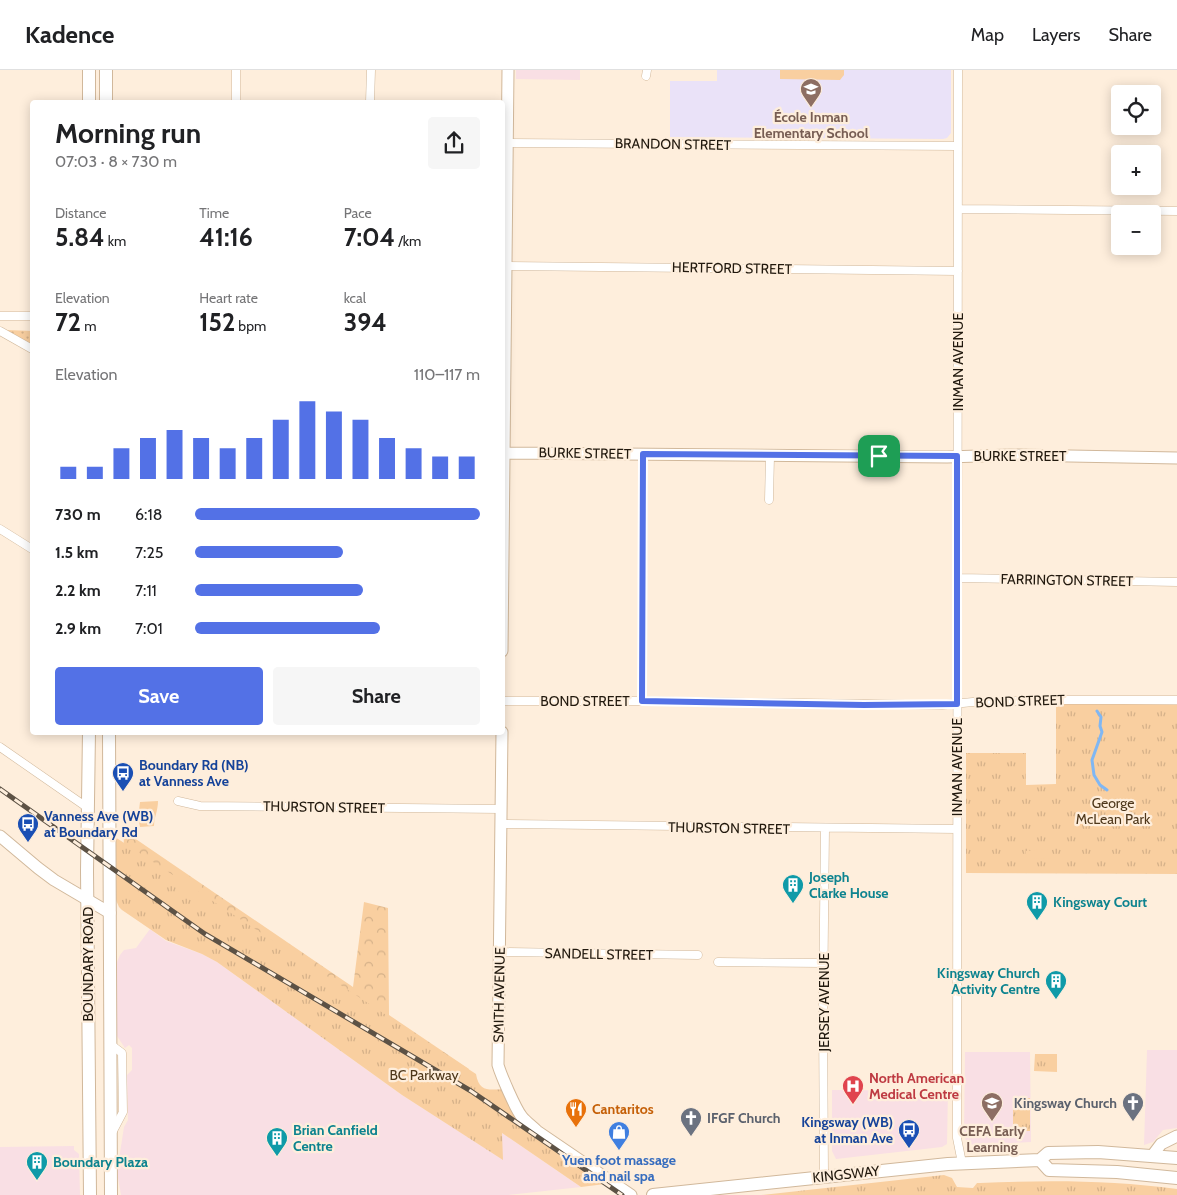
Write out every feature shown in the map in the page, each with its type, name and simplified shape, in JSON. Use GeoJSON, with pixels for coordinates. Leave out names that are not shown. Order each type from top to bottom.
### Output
{"type":"FeatureCollection","features":[{"type":"Feature","properties":{"kind":"main road"},"geometry":{"type":"LineString","coordinates":[[89,100],[90,70]]}},
{"type":"Feature","properties":{"kind":"main road"},"geometry":{"type":"LineString","coordinates":[[106,70],[106,100]]}},
{"type":"Feature","properties":{"kind":"main road","name":"BOUNDARY ROAD"},"geometry":{"type":"LineString","coordinates":[[89,735],[90,1195]]}},
{"type":"Feature","properties":{"kind":"main road","name":"BOUNDARY ROAD"},"geometry":{"type":"LineString","coordinates":[[109,735],[110,1195]]}},
{"type":"Feature","properties":{"kind":"main road","name":"KINGSWAY"},"geometry":{"type":"LineString","coordinates":[[653,1195],[962,1163],[1040,1160],[1048,1153],[1098,1152],[1177,1158]]}},
{"type":"Feature","properties":{"kind":"main road","name":"KINGSWAY"},"geometry":{"type":"LineString","coordinates":[[1040,1160],[1049,1170],[1117,1172],[1177,1178]]}},
{"type":"Feature","properties":{"kind":"street"},"geometry":{"type":"LineString","coordinates":[[236,70],[236,100]]}},
{"type":"Feature","properties":{"kind":"street"},"geometry":{"type":"LineString","coordinates":[[370,100],[371,70]]}},
{"type":"Feature","properties":{"kind":"street"},"geometry":{"type":"LineString","coordinates":[[505,328],[508,70]]}},
{"type":"Feature","properties":{"kind":"street","name":"INMAN AVENUE"},"geometry":{"type":"LineString","coordinates":[[958,70],[956,1120],[962,1163]]}},
{"type":"Feature","properties":{"kind":"street","name":"BRANDON STREET"},"geometry":{"type":"LineString","coordinates":[[507,142],[958,146]]}},
{"type":"Feature","properties":{"kind":"street"},"geometry":{"type":"LineString","coordinates":[[958,209],[1177,211]]}},
{"type":"Feature","properties":{"kind":"street","name":"HERTFORD STREET"},"geometry":{"type":"LineString","coordinates":[[506,266],[958,271]]}},
{"type":"Feature","properties":{"kind":"street"},"geometry":{"type":"LineString","coordinates":[[0,316],[30,316]]}},
{"type":"Feature","properties":{"kind":"street"},"geometry":{"type":"LineString","coordinates":[[0,331],[30,348]]}},
{"type":"Feature","properties":{"kind":"street","name":"BURKE STREET"},"geometry":{"type":"LineString","coordinates":[[505,453],[770,456],[1012,455],[1177,458]]}},
{"type":"Feature","properties":{"kind":"street"},"geometry":{"type":"LineString","coordinates":[[642,701],[643,454]]}},
{"type":"Feature","properties":{"kind":"street"},"geometry":{"type":"LineString","coordinates":[[769,500],[770,456]]}},
{"type":"Feature","properties":{"kind":"street"},"geometry":{"type":"LineString","coordinates":[[0,529],[30,548]]}},
{"type":"Feature","properties":{"kind":"street","name":"FARRINGTON STREET"},"geometry":{"type":"LineString","coordinates":[[957,578],[1177,582]]}},
{"type":"Feature","properties":{"kind":"street","name":"BOND STREET"},"geometry":{"type":"LineString","coordinates":[[505,701],[642,701],[864,705],[957,704],[1082,699],[1177,700]]}},
{"type":"Feature","properties":{"kind":"street","name":"SMITH AVENUE"},"geometry":{"type":"LineString","coordinates":[[502,735],[498,1065],[500,1074],[517,1109],[527,1122],[537,1131],[631,1195]]}},
{"type":"Feature","properties":{"kind":"street"},"geometry":{"type":"LineString","coordinates":[[0,748],[88,808]]}},
{"type":"Feature","properties":{"kind":"street","name":"THURSTON STREET"},"geometry":{"type":"LineString","coordinates":[[178,801],[200,806],[501,809]]}},
{"type":"Feature","properties":{"kind":"street","name":"THURSTON STREET"},"geometry":{"type":"LineString","coordinates":[[501,824],[957,829]]}},
{"type":"Feature","properties":{"kind":"street","name":"JERSEY AVENUE"},"geometry":{"type":"LineString","coordinates":[[824,1176],[825,828]]}},
{"type":"Feature","properties":{"kind":"street"},"geometry":{"type":"LineString","coordinates":[[0,836],[54,880],[110,912]]}},
{"type":"Feature","properties":{"kind":"street","name":"SANDELL STREET"},"geometry":{"type":"LineString","coordinates":[[500,952],[698,955]]}},
{"type":"Feature","properties":{"kind":"street"},"geometry":{"type":"LineString","coordinates":[[718,962],[824,963]]}},
{"type":"Feature","properties":{"kind":"street"},"geometry":{"type":"LineString","coordinates":[[1152,1156],[1161,1144],[1177,1136]]}},
{"type":"Feature","properties":{"kind":"shaded area"},"geometry":{"type":"Polygon","coordinates":[[[516,70],[580,70],[580,80],[516,79],[516,70]]]}},
{"type":"Feature","properties":{"kind":"shaded area","name":"École Inman Elementary School"},"geometry":{"type":"Polygon","coordinates":[[[717,70],[951,70],[951,133],[947,138],[943,139],[670,137],[670,81],[717,81],[717,70]]]}},
{"type":"Feature","properties":{"kind":"shaded area"},"geometry":{"type":"Polygon","coordinates":[[[150,929],[166,941],[202,954],[217,962],[402,1095],[502,1159],[502,1133],[581,1187],[508,1195],[121,1195],[117,1172],[124,1127],[128,1120],[127,1075],[132,1070],[132,1048],[129,1045],[125,1048],[117,1036],[117,962],[124,950],[136,948],[150,929]]]}},
{"type":"Feature","properties":{"kind":"shaded area"},"geometry":{"type":"Polygon","coordinates":[[[1147,1050],[1177,1050],[1177,1128],[1163,1130],[1153,1142],[1144,1145],[1147,1050]]]}},
{"type":"Feature","properties":{"kind":"shaded area"},"geometry":{"type":"Polygon","coordinates":[[[965,1052],[1030,1052],[1031,1142],[973,1145],[967,1142],[964,1137],[965,1052]]]}},
{"type":"Feature","properties":{"kind":"shaded area"},"geometry":{"type":"Polygon","coordinates":[[[832,1090],[948,1091],[947,1144],[942,1147],[836,1159],[832,1151],[832,1090]]]}},
{"type":"Feature","properties":{"kind":"shaded area","name":"Boundary Plaza"},"geometry":{"type":"Polygon","coordinates":[[[74,1146],[74,1150],[79,1154],[80,1195],[0,1195],[0,1147],[74,1146]]]}},
{"type":"Feature","properties":{"kind":"green space"},"geometry":{"type":"Polygon","coordinates":[[[780,70],[844,70],[844,75],[840,80],[780,79],[780,70]]]}},
{"type":"Feature","properties":{"kind":"green space"},"geometry":{"type":"Polygon","coordinates":[[[7,330],[30,331],[29,344],[7,330]]]}},
{"type":"Feature","properties":{"kind":"green space","name":"George McLean Park"},"geometry":{"type":"Polygon","coordinates":[[[1056,704],[1177,705],[1177,874],[966,873],[966,753],[1026,753],[1026,785],[1056,784],[1056,704]]]}},
{"type":"Feature","properties":{"kind":"green space"},"geometry":{"type":"Polygon","coordinates":[[[158,801],[154,826],[140,827],[139,822],[130,822],[129,811],[139,810],[140,802],[158,801]]]}},
{"type":"Feature","properties":{"kind":"green space"},"geometry":{"type":"Polygon","coordinates":[[[124,831],[353,987],[364,902],[388,908],[389,1015],[469,1069],[462,1079],[123,871],[124,831]]]}},
{"type":"Feature","properties":{"kind":"green space","name":"BC Parkway"},"geometry":{"type":"Polygon","coordinates":[[[115,837],[476,1074],[477,1080],[485,1089],[503,1089],[509,1101],[605,1184],[581,1187],[502,1133],[503,1160],[402,1095],[217,962],[166,940],[122,910],[116,900],[115,837]]]}},
{"type":"Feature","properties":{"kind":"green space"},"geometry":{"type":"Polygon","coordinates":[[[1045,849],[1052,852],[1052,858],[1033,859],[1027,857],[1026,851],[1045,849]]]}},
{"type":"Feature","properties":{"kind":"green space"},"geometry":{"type":"Polygon","coordinates":[[[1035,1054],[1057,1054],[1057,1072],[1034,1071],[1035,1054]]]}},
{"type":"Feature","properties":{"kind":"green space"},"geometry":{"type":"Polygon","coordinates":[[[1013,1098],[1030,1098],[1030,1131],[1013,1131],[1013,1098]]]}},
{"type":"Feature","properties":{"kind":"green space"},"geometry":{"type":"Polygon","coordinates":[[[944,1175],[952,1178],[957,1187],[973,1188],[977,1183],[1005,1182],[1103,1182],[1177,1189],[1177,1195],[761,1195],[944,1175]]]}},
{"type":"Feature","properties":{"kind":"waterway"},"geometry":{"type":"LineString","coordinates":[[1097,711],[1101,717],[1100,726],[1102,732],[1092,760],[1094,775],[1100,785],[1107,790]]}},
{"type":"Feature","properties":{"kind":"railway"},"geometry":{"type":"LineString","coordinates":[[0,789],[205,934],[471,1091],[622,1195]]}},
{"type":"Feature","properties":{"kind":"place","name":"École Inman Elementary School"},"geometry":{"type":"Point","coordinates":[811,108]}},
{"type":"Feature","properties":{"kind":"place","name":"Boundary Rd (NB) at Vanness Ave"},"geometry":{"type":"Point","coordinates":[123,792]}},
{"type":"Feature","properties":{"kind":"place","name":"Vanness Ave (WB) at Boundary Rd"},"geometry":{"type":"Point","coordinates":[28,843]}},
{"type":"Feature","properties":{"kind":"place","name":"Joseph Clarke House"},"geometry":{"type":"Point","coordinates":[793,904]}},
{"type":"Feature","properties":{"kind":"place","name":"Kingsway Court"},"geometry":{"type":"Point","coordinates":[1037,921]}},
{"type":"Feature","properties":{"kind":"place","name":"Kingsway Church Activity Centre"},"geometry":{"type":"Point","coordinates":[1056,1000]}},
{"type":"Feature","properties":{"kind":"place","name":"North American Medical Centre"},"geometry":{"type":"Point","coordinates":[853,1105]}},
{"type":"Feature","properties":{"kind":"place","name":"CEFA Early Learning"},"geometry":{"type":"Point","coordinates":[992,1122]}},
{"type":"Feature","properties":{"kind":"place","name":"Kingsway Church"},"geometry":{"type":"Point","coordinates":[1133,1122]}},
{"type":"Feature","properties":{"kind":"place","name":"Cantaritos"},"geometry":{"type":"Point","coordinates":[576,1128]}},
{"type":"Feature","properties":{"kind":"place","name":"IFGF Church"},"geometry":{"type":"Point","coordinates":[691,1137]}},
{"type":"Feature","properties":{"kind":"place","name":"Kingsway (WB) at Inman Ave"},"geometry":{"type":"Point","coordinates":[909,1149]}},
{"type":"Feature","properties":{"kind":"place","name":"Yuen foot massage and nail spa"},"geometry":{"type":"Point","coordinates":[619,1151]}},
{"type":"Feature","properties":{"kind":"place","name":"Brian Canfield Centre"},"geometry":{"type":"Point","coordinates":[277,1157]}},
{"type":"Feature","properties":{"kind":"place","name":"Boundary Plaza"},"geometry":{"type":"Point","coordinates":[37,1181]}},
{"type":"Feature","properties":{"kind":"route"},"geometry":{"type":"LineString","coordinates":[[643,454],[879,456],[957,456],[957,704],[864,705],[642,701],[643,454]]}}]}
